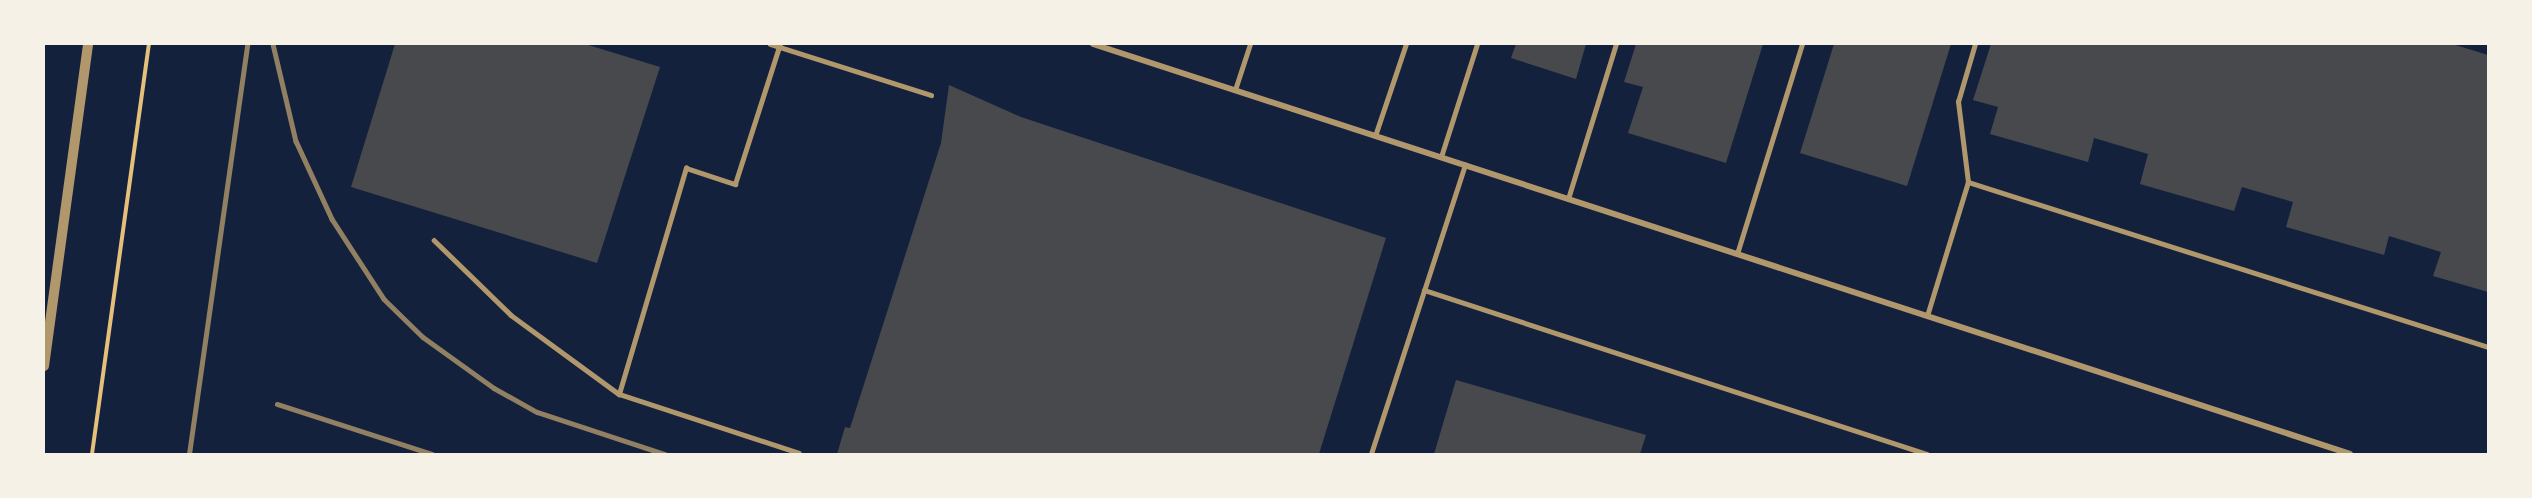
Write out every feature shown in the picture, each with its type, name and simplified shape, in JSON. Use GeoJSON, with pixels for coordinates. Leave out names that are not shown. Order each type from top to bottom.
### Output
{"type":"FeatureCollection","features":[{"type":"Feature","properties":{"kind":"street"},"geometry":{"type":"LineString","coordinates":[[44,366],[46,336],[87,44]]}},
{"type":"Feature","properties":{"kind":"street"},"geometry":{"type":"LineString","coordinates":[[1093,44],[2350,454]]}},
{"type":"Feature","properties":{"kind":"lane"},"geometry":{"type":"LineString","coordinates":[[770,44],[931,94]]}},
{"type":"Feature","properties":{"kind":"lane"},"geometry":{"type":"LineString","coordinates":[[1235,90],[1250,44]]}},
{"type":"Feature","properties":{"kind":"lane"},"geometry":{"type":"LineString","coordinates":[[1375,136],[1406,44]]}},
{"type":"Feature","properties":{"kind":"lane"},"geometry":{"type":"LineString","coordinates":[[1441,157],[1478,44]]}},
{"type":"Feature","properties":{"kind":"lane"},"geometry":{"type":"LineString","coordinates":[[1568,199],[1616,44]]}},
{"type":"Feature","properties":{"kind":"lane"},"geometry":{"type":"LineString","coordinates":[[1737,254],[1802,44]]}},
{"type":"Feature","properties":{"kind":"lane"},"geometry":{"type":"LineString","coordinates":[[1927,316],[1968,182],[1958,102],[1975,44]]}},
{"type":"Feature","properties":{"kind":"lane"},"geometry":{"type":"LineString","coordinates":[[619,394],[686,168],[735,184],[779,46]]}},
{"type":"Feature","properties":{"kind":"lane"},"geometry":{"type":"LineString","coordinates":[[1371,454],[1465,165]]}},
{"type":"Feature","properties":{"kind":"lane"},"geometry":{"type":"LineString","coordinates":[[1968,182],[2488,347]]}},
{"type":"Feature","properties":{"kind":"lane"},"geometry":{"type":"LineString","coordinates":[[434,240],[510,315],[619,394],[799,453]]}},
{"type":"Feature","properties":{"kind":"lane"},"geometry":{"type":"LineString","coordinates":[[1424,290],[1928,454]]}},
{"type":"Feature","properties":{"kind":"path"},"geometry":{"type":"LineString","coordinates":[[92,454],[149,44]]}},
{"type":"Feature","properties":{"kind":"building"},"geometry":{"type":"Polygon","coordinates":[[[395,44],[585,44],[660,67],[597,263],[351,187],[395,44]]]}},
{"type":"Feature","properties":{"kind":"building"},"geometry":{"type":"Polygon","coordinates":[[[1516,44],[1586,44],[1576,79],[1511,58],[1516,44]]]}},
{"type":"Feature","properties":{"kind":"building"},"geometry":{"type":"Polygon","coordinates":[[[1636,44],[1763,44],[1726,163],[1628,133],[1643,87],[1624,82],[1636,44]]]}},
{"type":"Feature","properties":{"kind":"building"},"geometry":{"type":"Polygon","coordinates":[[[1834,44],[1951,44],[1907,186],[1800,153],[1834,44]]]}},
{"type":"Feature","properties":{"kind":"building"},"geometry":{"type":"Polygon","coordinates":[[[1991,44],[2452,44],[2488,55],[2488,292],[2433,276],[2441,252],[2389,236],[2384,255],[2286,227],[2293,202],[2242,187],[2234,211],[2140,184],[2148,154],[2094,138],[2088,162],[1990,134],[1998,107],[1973,100],[1991,44]]]}},
{"type":"Feature","properties":{"kind":"building"},"geometry":{"type":"Polygon","coordinates":[[[949,85],[1021,117],[1386,238],[1319,454],[837,454],[845,427],[850,428],[941,143],[949,85]]]}},
{"type":"Feature","properties":{"kind":"building"},"geometry":{"type":"Polygon","coordinates":[[[1456,380],[1646,435],[1640,454],[1434,454],[1456,380]]]}},
{"type":"Feature","properties":{"kind":"railway"},"geometry":{"type":"LineString","coordinates":[[189,454],[247,44]]}},
{"type":"Feature","properties":{"kind":"railway"},"geometry":{"type":"LineString","coordinates":[[273,44],[296,141],[332,219],[384,299],[423,337],[494,388],[537,412],[665,454]]}},
{"type":"Feature","properties":{"kind":"railway"},"geometry":{"type":"LineString","coordinates":[[277,404],[432,454]]}}]}
